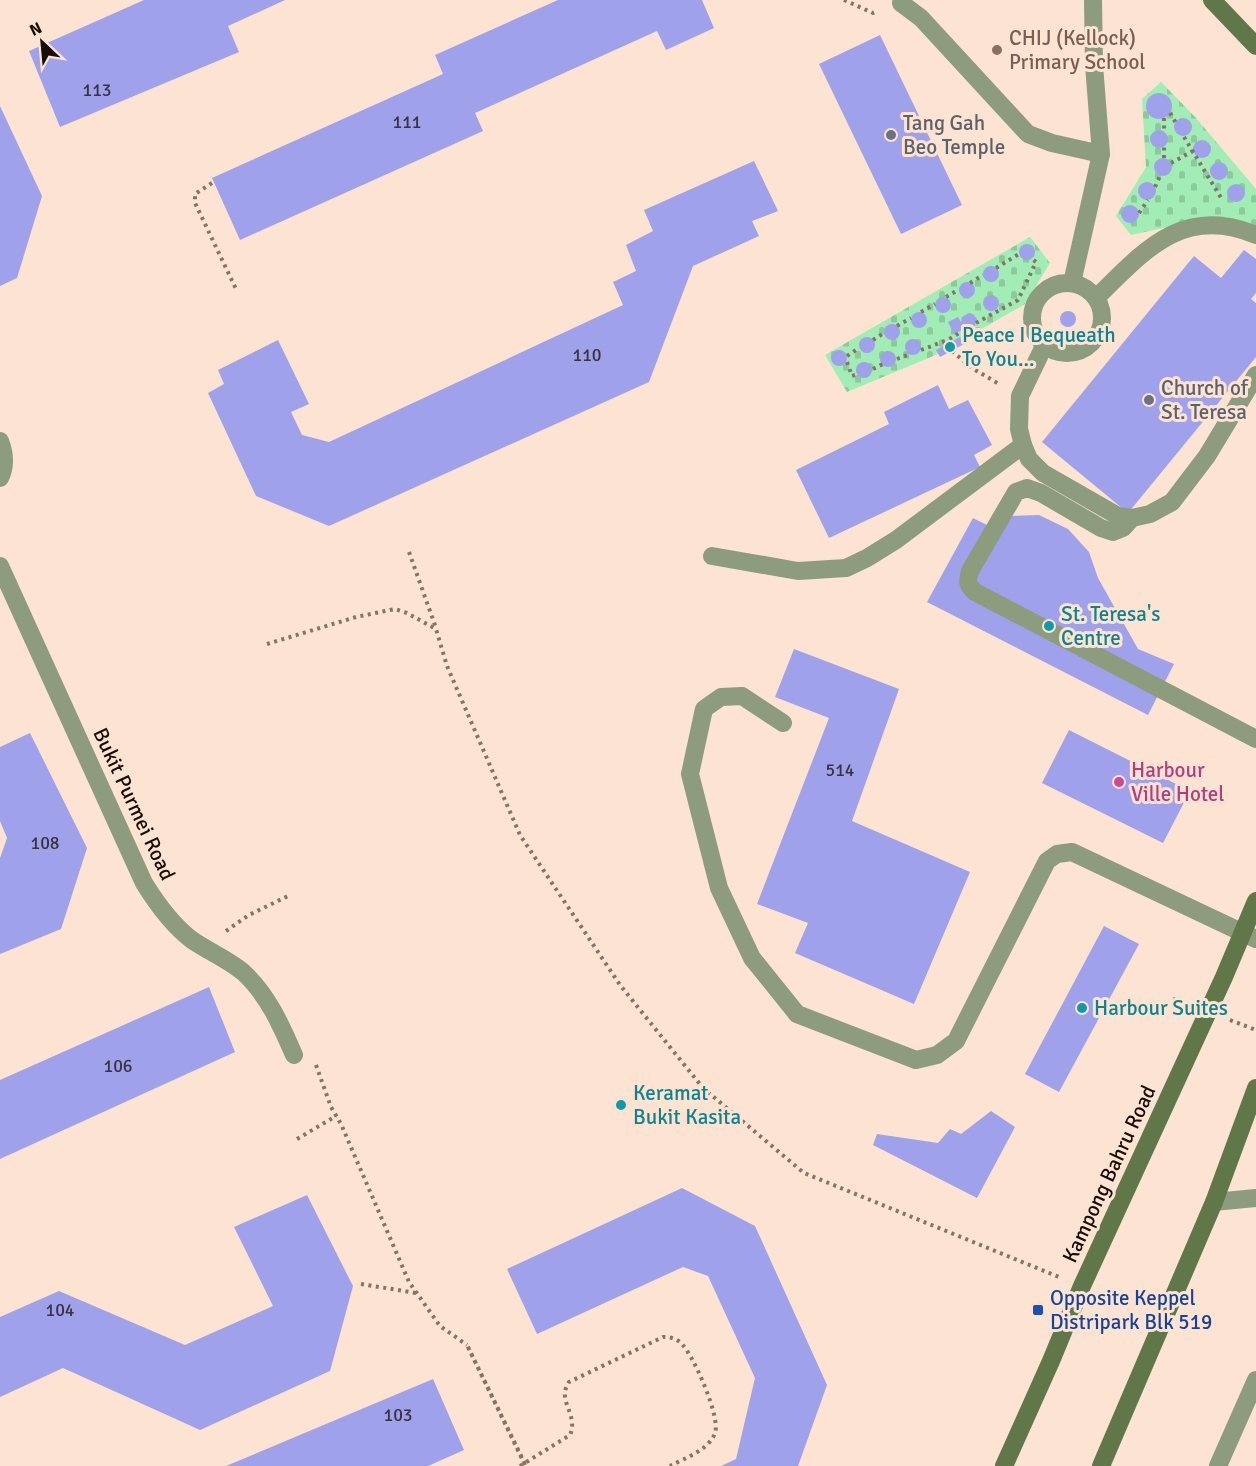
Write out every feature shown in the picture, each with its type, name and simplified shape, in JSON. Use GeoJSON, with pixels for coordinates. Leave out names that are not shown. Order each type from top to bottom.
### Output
{"type":"FeatureCollection","features":[{"type":"Feature","properties":{"kind":"main road"},"geometry":{"type":"LineString","coordinates":[[1212,0],[1256,46]]}},
{"type":"Feature","properties":{"kind":"main road","name":"Kampong Bahru Road"},"geometry":{"type":"LineString","coordinates":[[1004,1466],[1052,1361],[1082,1286],[1249,936],[1256,901]]}},
{"type":"Feature","properties":{"kind":"main road"},"geometry":{"type":"LineString","coordinates":[[1101,1466],[1214,1202],[1256,1088]]}},
{"type":"Feature","properties":{"kind":"street"},"geometry":{"type":"LineString","coordinates":[[1072,283],[1101,154],[1094,65],[1093,0]]}},
{"type":"Feature","properties":{"kind":"street"},"geometry":{"type":"LineString","coordinates":[[901,3],[921,18],[1028,134],[1052,143],[1101,154]]}},
{"type":"Feature","properties":{"kind":"street"},"geometry":{"type":"LineString","coordinates":[[1096,298],[1145,249],[1176,232],[1198,226],[1226,225],[1256,235]]}},
{"type":"Feature","properties":{"kind":"street"},"geometry":{"type":"LineString","coordinates":[[1063,283],[1072,283],[1082,286],[1096,298],[1101,307],[1102,319],[1095,339],[1087,347],[1065,353],[1045,345],[1034,328],[1032,318],[1038,299],[1044,291],[1063,283]]}},
{"type":"Feature","properties":{"kind":"street"},"geometry":{"type":"LineString","coordinates":[[1045,345],[1020,396],[1019,429],[1029,459],[1042,473],[1118,516],[1132,518],[1150,514],[1172,502],[1207,456],[1256,375]]}},
{"type":"Feature","properties":{"kind":"street"},"geometry":{"type":"LineString","coordinates":[[0,441],[5,456],[4,471],[0,478]]}},
{"type":"Feature","properties":{"kind":"street"},"geometry":{"type":"LineString","coordinates":[[712,556],[798,571],[846,568],[896,540],[1023,445]]}},
{"type":"Feature","properties":{"kind":"street"},"geometry":{"type":"LineString","coordinates":[[1132,518],[1123,528],[1113,532],[1101,528],[1041,493],[1027,488],[1016,492],[970,571],[967,579],[969,587],[1256,740]]}},
{"type":"Feature","properties":{"kind":"street","name":"Bukit Purmei Road"},"geometry":{"type":"LineString","coordinates":[[0,566],[149,891],[162,910],[191,939],[233,964],[252,982],[276,1015],[294,1054]]}},
{"type":"Feature","properties":{"kind":"street"},"geometry":{"type":"LineString","coordinates":[[783,723],[742,696],[721,697],[704,710],[690,774],[719,888],[752,958],[797,1014],[916,1060],[937,1055],[956,1041],[1047,861],[1057,854],[1072,852],[1249,936]]}},
{"type":"Feature","properties":{"kind":"street"},"geometry":{"type":"LineString","coordinates":[[1214,1202],[1256,1198]]}},
{"type":"Feature","properties":{"kind":"street"},"geometry":{"type":"LineString","coordinates":[[1218,1466],[1256,1380]]}},
{"type":"Feature","properties":{"kind":"path"},"geometry":{"type":"LineString","coordinates":[[844,0],[873,13],[901,3]]}},
{"type":"Feature","properties":{"kind":"path"},"geometry":{"type":"LineString","coordinates":[[1170,113],[1176,123]]}},
{"type":"Feature","properties":{"kind":"path"},"geometry":{"type":"LineString","coordinates":[[1164,118],[1164,131]]}},
{"type":"Feature","properties":{"kind":"path"},"geometry":{"type":"LineString","coordinates":[[1184,137],[1191,153],[1222,200]]}},
{"type":"Feature","properties":{"kind":"path"},"geometry":{"type":"LineString","coordinates":[[1164,147],[1164,158]]}},
{"type":"Feature","properties":{"kind":"path"},"geometry":{"type":"LineString","coordinates":[[1173,162],[1191,153]]}},
{"type":"Feature","properties":{"kind":"path"},"geometry":{"type":"LineString","coordinates":[[1155,187],[1160,176]]}},
{"type":"Feature","properties":{"kind":"path"},"geometry":{"type":"LineString","coordinates":[[212,183],[195,194],[195,203],[237,291]]}},
{"type":"Feature","properties":{"kind":"path"},"geometry":{"type":"LineString","coordinates":[[1139,213],[1148,200]]}},
{"type":"Feature","properties":{"kind":"path"},"geometry":{"type":"LineString","coordinates":[[996,268],[1019,254]]}},
{"type":"Feature","properties":{"kind":"path"},"geometry":{"type":"LineString","coordinates":[[976,323],[1018,300],[1036,262],[1032,259]]}},
{"type":"Feature","properties":{"kind":"path"},"geometry":{"type":"LineString","coordinates":[[970,283],[983,275]]}},
{"type":"Feature","properties":{"kind":"path"},"geometry":{"type":"LineString","coordinates":[[946,297],[958,290]]}},
{"type":"Feature","properties":{"kind":"path"},"geometry":{"type":"LineString","coordinates":[[921,312],[935,304]]}},
{"type":"Feature","properties":{"kind":"path"},"geometry":{"type":"LineString","coordinates":[[897,326],[911,318]]}},
{"type":"Feature","properties":{"kind":"path"},"geometry":{"type":"LineString","coordinates":[[921,350],[947,342],[966,329]]}},
{"type":"Feature","properties":{"kind":"path"},"geometry":{"type":"LineString","coordinates":[[873,340],[884,333]]}},
{"type":"Feature","properties":{"kind":"path"},"geometry":{"type":"LineString","coordinates":[[847,356],[860,348]]}},
{"type":"Feature","properties":{"kind":"path"},"geometry":{"type":"LineString","coordinates":[[952,351],[972,368],[1020,396]]}},
{"type":"Feature","properties":{"kind":"path"},"geometry":{"type":"LineString","coordinates":[[897,359],[910,354]]}},
{"type":"Feature","properties":{"kind":"path"},"geometry":{"type":"LineString","coordinates":[[846,362],[852,376],[858,374]]}},
{"type":"Feature","properties":{"kind":"path"},"geometry":{"type":"LineString","coordinates":[[873,369],[883,364]]}},
{"type":"Feature","properties":{"kind":"path"},"geometry":{"type":"LineString","coordinates":[[409,552],[447,666],[520,835],[620,985],[703,1088],[804,1173],[1082,1286]]}},
{"type":"Feature","properties":{"kind":"path"},"geometry":{"type":"LineString","coordinates":[[267,644],[356,617],[395,609],[436,629]]}},
{"type":"Feature","properties":{"kind":"path"},"geometry":{"type":"LineString","coordinates":[[225,932],[249,915],[290,895]]}},
{"type":"Feature","properties":{"kind":"path"},"geometry":{"type":"LineString","coordinates":[[216,926],[231,936]]}},
{"type":"Feature","properties":{"kind":"path"},"geometry":{"type":"LineString","coordinates":[[314,1058],[336,1116],[405,1272],[416,1293],[440,1326],[467,1345],[524,1465],[570,1435],[574,1426],[564,1397],[564,1388],[569,1382],[663,1336],[680,1341],[692,1356],[704,1384],[716,1433],[704,1448],[670,1466]]}},
{"type":"Feature","properties":{"kind":"path"},"geometry":{"type":"LineString","coordinates":[[297,1139],[336,1116]]}},
{"type":"Feature","properties":{"kind":"path"},"geometry":{"type":"LineString","coordinates":[[361,1284],[416,1293]]}},
{"type":"Feature","properties":{"kind":"green space"},"geometry":{"type":"Polygon","coordinates":[[[1161,82],[1196,118],[1256,189],[1256,232],[1226,217],[1131,235],[1116,216],[1146,167],[1142,99],[1161,82]]]}},
{"type":"Feature","properties":{"kind":"green space"},"geometry":{"type":"Polygon","coordinates":[[[1030,237],[1050,263],[1025,304],[938,354],[847,392],[825,355],[1030,237]]]}},
{"type":"Feature","properties":{"kind":"building"},"geometry":{"type":"Polygon","coordinates":[[[144,0],[285,0],[228,26],[239,52],[60,127],[29,51],[144,0]]]}},
{"type":"Feature","properties":{"kind":"building"},"geometry":{"type":"Polygon","coordinates":[[[558,0],[702,0],[714,28],[666,50],[657,31],[475,113],[483,131],[240,240],[212,178],[443,74],[435,55],[558,0]]]}},
{"type":"Feature","properties":{"kind":"building","name":"Tang Gah Beo Temple"},"geometry":{"type":"Polygon","coordinates":[[[880,35],[962,205],[901,234],[819,64],[880,35]]]}},
{"type":"Feature","properties":{"kind":"building"},"geometry":{"type":"Polygon","coordinates":[[[1159,93],[1168,97],[1172,106],[1168,115],[1159,119],[1150,115],[1146,106],[1150,97],[1159,93]]]}},
{"type":"Feature","properties":{"kind":"building"},"geometry":{"type":"Polygon","coordinates":[[[0,106],[42,196],[17,278],[0,286],[0,106]]]}},
{"type":"Feature","properties":{"kind":"building"},"geometry":{"type":"Polygon","coordinates":[[[1183,118],[1189,121],[1192,127],[1189,133],[1183,136],[1177,133],[1174,127],[1177,121],[1183,118]]]}},
{"type":"Feature","properties":{"kind":"building"},"geometry":{"type":"Polygon","coordinates":[[[1159,130],[1165,133],[1168,139],[1165,145],[1159,148],[1153,145],[1150,139],[1153,133],[1159,130]]]}},
{"type":"Feature","properties":{"kind":"building"},"geometry":{"type":"Polygon","coordinates":[[[1202,140],[1208,143],[1211,149],[1208,155],[1202,158],[1196,155],[1193,149],[1196,143],[1202,140]]]}},
{"type":"Feature","properties":{"kind":"building"},"geometry":{"type":"Polygon","coordinates":[[[1163,158],[1169,161],[1172,167],[1169,173],[1163,176],[1157,173],[1154,167],[1157,161],[1163,158]]]}},
{"type":"Feature","properties":{"kind":"building"},"geometry":{"type":"Polygon","coordinates":[[[754,161],[778,211],[752,221],[759,236],[693,266],[649,382],[329,526],[256,496],[208,393],[224,384],[218,370],[278,340],[309,404],[291,412],[302,435],[329,442],[623,305],[613,282],[636,271],[626,245],[653,231],[644,210],[754,161]]]}},
{"type":"Feature","properties":{"kind":"building"},"geometry":{"type":"Polygon","coordinates":[[[1219,162],[1225,165],[1228,171],[1225,177],[1219,180],[1213,177],[1210,171],[1213,165],[1219,162]]]}},
{"type":"Feature","properties":{"kind":"building"},"geometry":{"type":"Polygon","coordinates":[[[1147,182],[1153,185],[1156,191],[1153,197],[1147,200],[1141,197],[1138,191],[1141,185],[1147,182]]]}},
{"type":"Feature","properties":{"kind":"building"},"geometry":{"type":"Polygon","coordinates":[[[1236,184],[1242,187],[1245,193],[1242,199],[1236,202],[1230,199],[1227,193],[1230,187],[1236,184]]]}},
{"type":"Feature","properties":{"kind":"building"},"geometry":{"type":"Polygon","coordinates":[[[1130,205],[1136,208],[1139,214],[1136,220],[1130,223],[1124,220],[1121,214],[1124,208],[1130,205]]]}},
{"type":"Feature","properties":{"kind":"building"},"geometry":{"type":"Polygon","coordinates":[[[1027,244],[1033,246],[1035,252],[1033,258],[1027,260],[1021,258],[1019,252],[1021,246],[1027,244]]]}},
{"type":"Feature","properties":{"kind":"building","name":"Church of St. Teresa"},"geometry":{"type":"Polygon","coordinates":[[[1244,250],[1256,259],[1256,293],[1251,299],[1256,303],[1256,357],[1128,513],[1042,442],[1194,256],[1221,278],[1244,250]]]}},
{"type":"Feature","properties":{"kind":"building"},"geometry":{"type":"Polygon","coordinates":[[[991,266],[997,268],[999,274],[997,280],[991,282],[985,280],[983,274],[985,268],[991,266]]]}},
{"type":"Feature","properties":{"kind":"building"},"geometry":{"type":"Polygon","coordinates":[[[967,282],[973,284],[975,290],[973,296],[967,298],[961,296],[959,290],[961,284],[967,282]]]}},
{"type":"Feature","properties":{"kind":"building"},"geometry":{"type":"Polygon","coordinates":[[[991,295],[997,297],[999,303],[997,309],[991,311],[985,309],[983,303],[985,297],[991,295]]]}},
{"type":"Feature","properties":{"kind":"building"},"geometry":{"type":"Polygon","coordinates":[[[943,297],[949,299],[951,305],[949,311],[943,313],[937,311],[935,305],[937,299],[943,297]]]}},
{"type":"Feature","properties":{"kind":"building"},"geometry":{"type":"Polygon","coordinates":[[[1068,311],[1074,313],[1076,319],[1074,325],[1068,327],[1062,325],[1060,319],[1062,313],[1068,311]]]}},
{"type":"Feature","properties":{"kind":"building"},"geometry":{"type":"Polygon","coordinates":[[[919,312],[925,314],[927,320],[925,326],[919,328],[913,326],[911,320],[913,314],[919,312]]]}},
{"type":"Feature","properties":{"kind":"building"},"geometry":{"type":"Polygon","coordinates":[[[969,313],[977,319],[975,326],[963,327],[964,329],[954,334],[948,322],[958,317],[961,322],[962,317],[969,313]]]}},
{"type":"Feature","properties":{"kind":"building"},"geometry":{"type":"Polygon","coordinates":[[[892,324],[898,326],[900,332],[898,338],[892,340],[886,338],[884,332],[886,326],[892,324]]]}},
{"type":"Feature","properties":{"kind":"building"},"geometry":{"type":"Polygon","coordinates":[[[867,337],[873,339],[875,345],[873,351],[867,353],[861,351],[859,345],[861,339],[867,337]]]}},
{"type":"Feature","properties":{"kind":"building","name":"Peace I Bequeath To You..."},"geometry":{"type":"Polygon","coordinates":[[[960,337],[964,344],[940,357],[936,350],[960,337]]]}},
{"type":"Feature","properties":{"kind":"building"},"geometry":{"type":"Polygon","coordinates":[[[913,339],[919,341],[921,347],[919,353],[913,355],[907,353],[905,347],[907,341],[913,339]]]}},
{"type":"Feature","properties":{"kind":"building"},"geometry":{"type":"Polygon","coordinates":[[[839,350],[845,352],[847,358],[845,364],[839,366],[833,364],[831,358],[833,352],[839,350]]]}},
{"type":"Feature","properties":{"kind":"building"},"geometry":{"type":"Polygon","coordinates":[[[888,351],[894,353],[896,359],[894,365],[888,367],[882,365],[880,359],[882,353],[888,351]]]}},
{"type":"Feature","properties":{"kind":"building"},"geometry":{"type":"Polygon","coordinates":[[[864,362],[870,364],[872,370],[870,376],[864,378],[858,376],[856,370],[858,364],[864,362]]]}},
{"type":"Feature","properties":{"kind":"building"},"geometry":{"type":"Polygon","coordinates":[[[938,385],[949,409],[968,400],[992,445],[974,455],[980,467],[829,538],[796,470],[889,424],[884,412],[938,385]]]}},
{"type":"Feature","properties":{"kind":"building","name":"St. Teresa's Centre"},"geometry":{"type":"Polygon","coordinates":[[[1039,515],[1068,529],[1089,552],[1098,578],[1138,649],[1174,664],[1148,715],[927,602],[973,518],[987,525],[1007,516],[1039,515]]]}},
{"type":"Feature","properties":{"kind":"building"},"geometry":{"type":"Polygon","coordinates":[[[794,649],[899,689],[852,821],[970,872],[914,1004],[795,953],[808,923],[757,904],[829,718],[775,697],[794,649]]]}},
{"type":"Feature","properties":{"kind":"building","name":"Harbour Ville Hotel"},"geometry":{"type":"Polygon","coordinates":[[[1069,730],[1190,791],[1163,843],[1042,783],[1069,730]]]}},
{"type":"Feature","properties":{"kind":"building"},"geometry":{"type":"Polygon","coordinates":[[[30,733],[87,848],[61,929],[0,954],[0,858],[7,838],[0,821],[0,747],[30,733]]]}},
{"type":"Feature","properties":{"kind":"building","name":"Harbour Suites"},"geometry":{"type":"Polygon","coordinates":[[[1104,926],[1139,944],[1059,1092],[1025,1074],[1104,926]]]}},
{"type":"Feature","properties":{"kind":"building"},"geometry":{"type":"Polygon","coordinates":[[[209,987],[235,1052],[0,1159],[0,1080],[209,987]]]}},
{"type":"Feature","properties":{"kind":"building"},"geometry":{"type":"Polygon","coordinates":[[[991,1111],[1015,1127],[977,1198],[873,1145],[877,1134],[938,1143],[950,1129],[961,1134],[991,1111]]]}},
{"type":"Feature","properties":{"kind":"building"},"geometry":{"type":"Polygon","coordinates":[[[682,1188],[755,1226],[827,1385],[798,1466],[721,1466],[736,1459],[755,1378],[708,1276],[683,1267],[537,1334],[507,1269],[682,1188]]]}},
{"type":"Feature","properties":{"kind":"building"},"geometry":{"type":"Polygon","coordinates":[[[307,1195],[353,1286],[330,1371],[200,1430],[63,1368],[0,1397],[0,1317],[59,1291],[185,1345],[273,1306],[234,1227],[307,1195]]]}},
{"type":"Feature","properties":{"kind":"building"},"geometry":{"type":"Polygon","coordinates":[[[433,1379],[464,1450],[428,1466],[226,1466],[433,1379]]]}},
{"type":"Feature","properties":{"kind":"place","name":"CHIJ (Kellock) Primary School"},"geometry":{"type":"Point","coordinates":[997,50]}},
{"type":"Feature","properties":{"kind":"place","name":"Tang Gah Beo Temple"},"geometry":{"type":"Point","coordinates":[891,135]}},
{"type":"Feature","properties":{"kind":"place","name":"Peace I Bequeath To You..."},"geometry":{"type":"Point","coordinates":[950,347]}},
{"type":"Feature","properties":{"kind":"place","name":"Church of St. Teresa"},"geometry":{"type":"Point","coordinates":[1149,400]}},
{"type":"Feature","properties":{"kind":"place","name":"St. Teresa's Centre"},"geometry":{"type":"Point","coordinates":[1049,626]}},
{"type":"Feature","properties":{"kind":"place","name":"Harbour Ville Hotel"},"geometry":{"type":"Point","coordinates":[1119,782]}},
{"type":"Feature","properties":{"kind":"place","name":"Harbour Suites"},"geometry":{"type":"Point","coordinates":[1082,1008]}},
{"type":"Feature","properties":{"kind":"place","name":"Keramat Bukit Kasita"},"geometry":{"type":"Point","coordinates":[621,1105]}},
{"type":"Feature","properties":{"kind":"place","name":"Opposite Keppel Distripark Blk 519"},"geometry":{"type":"Point","coordinates":[1038,1310]}}]}
